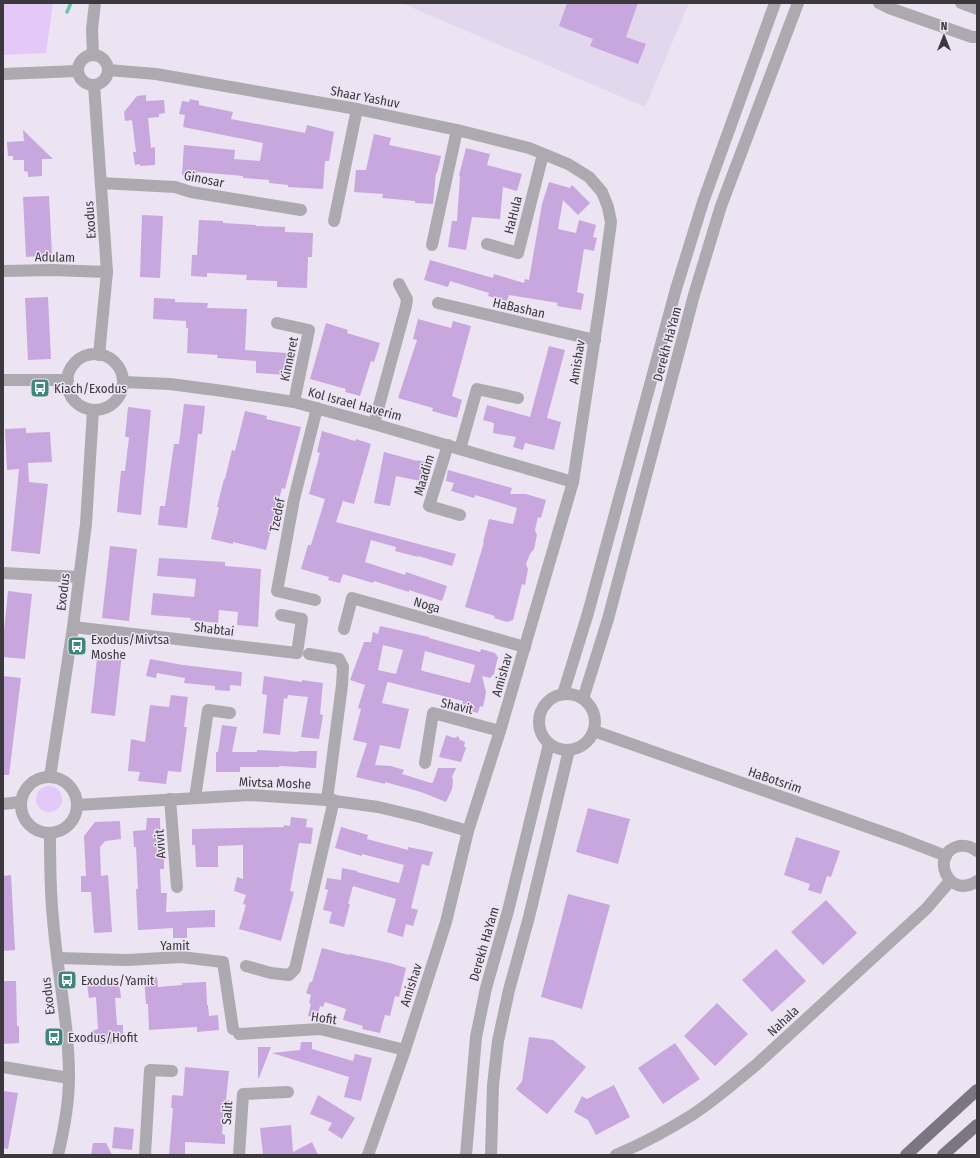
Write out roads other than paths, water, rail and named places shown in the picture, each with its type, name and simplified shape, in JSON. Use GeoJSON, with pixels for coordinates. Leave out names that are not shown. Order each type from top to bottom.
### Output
{"type":"FeatureCollection","features":[{"type":"Feature","properties":{"kind":"main road"},"geometry":{"type":"LineString","coordinates":[[906,1155],[977,1090]]}},
{"type":"Feature","properties":{"kind":"main road"},"geometry":{"type":"LineString","coordinates":[[943,1155],[977,1125]]}},
{"type":"Feature","properties":{"kind":"street"},"geometry":{"type":"LineString","coordinates":[[93,55],[92,28],[95,3]]}},
{"type":"Feature","properties":{"kind":"street","name":"Derekh HaYam"},"geometry":{"type":"LineString","coordinates":[[563,694],[588,613],[676,289],[703,202],[775,3]]}},
{"type":"Feature","properties":{"kind":"street","name":"Derekh HaYam"},"geometry":{"type":"LineString","coordinates":[[583,699],[608,619],[694,295],[721,206],[798,3]]}},
{"type":"Feature","properties":{"kind":"street"},"geometry":{"type":"LineString","coordinates":[[879,3],[889,8],[972,37],[977,37]]}},
{"type":"Feature","properties":{"kind":"street"},"geometry":{"type":"LineString","coordinates":[[961,3],[977,9]]}},
{"type":"Feature","properties":{"kind":"street"},"geometry":{"type":"LineString","coordinates":[[93,55],[102,58],[107,65],[108,70],[105,78],[98,84],[90,84],[82,80],[78,71],[78,66],[83,58],[93,55]]}},
{"type":"Feature","properties":{"kind":"street","name":"Shaar Yashuv"},"geometry":{"type":"LineString","coordinates":[[108,70],[156,74],[357,109],[457,130],[529,148],[568,164],[589,177],[602,192]]}},
{"type":"Feature","properties":{"kind":"street"},"geometry":{"type":"LineString","coordinates":[[3,74],[78,71]]}},
{"type":"Feature","properties":{"kind":"street","name":"Exodus"},"geometry":{"type":"LineString","coordinates":[[94,84],[107,272],[99,354]]}},
{"type":"Feature","properties":{"kind":"street"},"geometry":{"type":"LineString","coordinates":[[334,221],[357,109]]}},
{"type":"Feature","properties":{"kind":"street"},"geometry":{"type":"LineString","coordinates":[[432,245],[457,130]]}},
{"type":"Feature","properties":{"kind":"street","name":"HaHula"},"geometry":{"type":"LineString","coordinates":[[487,244],[518,252],[543,154]]}},
{"type":"Feature","properties":{"kind":"street","name":"Ginosar"},"geometry":{"type":"LineString","coordinates":[[101,183],[175,187],[191,192],[301,210]]}},
{"type":"Feature","properties":{"kind":"street","name":"Amishav"},"geometry":{"type":"LineString","coordinates":[[368,1155],[405,1050],[446,922],[468,831],[500,731],[573,482],[611,222],[608,207],[602,192]]}},
{"type":"Feature","properties":{"kind":"street","name":"Adulam"},"geometry":{"type":"LineString","coordinates":[[3,271],[52,270],[107,272]]}},
{"type":"Feature","properties":{"kind":"street"},"geometry":{"type":"LineString","coordinates":[[374,424],[406,306],[407,300],[399,284]]}},
{"type":"Feature","properties":{"kind":"street","name":"HaBashan"},"geometry":{"type":"LineString","coordinates":[[438,303],[594,340]]}},
{"type":"Feature","properties":{"kind":"street","name":"Kinneret"},"geometry":{"type":"LineString","coordinates":[[277,323],[309,330],[294,402]]}},
{"type":"Feature","properties":{"kind":"street"},"geometry":{"type":"LineString","coordinates":[[99,354],[114,361],[119,367],[124,382],[118,399],[103,409],[93,410],[86,408],[74,400],[70,394],[68,380],[72,367],[82,358],[99,354]]}},
{"type":"Feature","properties":{"kind":"street"},"geometry":{"type":"LineString","coordinates":[[3,380],[68,380]]}},
{"type":"Feature","properties":{"kind":"street","name":"Kol Israel Haverim"},"geometry":{"type":"LineString","coordinates":[[124,382],[185,386],[294,402],[573,482]]}},
{"type":"Feature","properties":{"kind":"street"},"geometry":{"type":"LineString","coordinates":[[454,447],[476,389],[518,398]]}},
{"type":"Feature","properties":{"kind":"street","name":"Tzedef"},"geometry":{"type":"LineString","coordinates":[[315,600],[277,591],[294,498],[317,408]]}},
{"type":"Feature","properties":{"kind":"street","name":"Exodus"},"geometry":{"type":"LineString","coordinates":[[50,777],[73,627],[86,524],[93,410]]}},
{"type":"Feature","properties":{"kind":"street","name":"Maadim"},"geometry":{"type":"LineString","coordinates":[[454,447],[430,506],[460,515]]}},
{"type":"Feature","properties":{"kind":"street"},"geometry":{"type":"LineString","coordinates":[[3,573],[79,577]]}},
{"type":"Feature","properties":{"kind":"street","name":"Noga"},"geometry":{"type":"LineString","coordinates":[[344,629],[352,598],[525,647]]}},
{"type":"Feature","properties":{"kind":"street","name":"Shabtai"},"geometry":{"type":"LineString","coordinates":[[73,627],[297,653],[302,619],[282,616]]}},
{"type":"Feature","properties":{"kind":"street"},"geometry":{"type":"LineString","coordinates":[[246,966],[270,973],[289,976],[295,969],[330,800],[343,667],[339,659],[309,654]]}},
{"type":"Feature","properties":{"kind":"street"},"geometry":{"type":"LineString","coordinates":[[563,694],[576,695],[583,699],[589,703],[595,714],[596,724],[593,735],[587,743],[580,748],[569,750],[558,749],[549,744],[543,737],[539,728],[540,715],[544,706],[551,699],[563,694]]}},
{"type":"Feature","properties":{"kind":"street"},"geometry":{"type":"LineString","coordinates":[[195,798],[208,710],[230,713]]}},
{"type":"Feature","properties":{"kind":"street","name":"Shavit"},"geometry":{"type":"LineString","coordinates":[[425,763],[432,713],[500,731]]}},
{"type":"Feature","properties":{"kind":"street","name":"HaBotsrim"},"geometry":{"type":"LineString","coordinates":[[594,731],[902,839],[946,856]]}},
{"type":"Feature","properties":{"kind":"street","name":"Derekh HaYam"},"geometry":{"type":"LineString","coordinates":[[466,1155],[476,1037],[486,988],[508,911],[549,744]]}},
{"type":"Feature","properties":{"kind":"street"},"geometry":{"type":"LineString","coordinates":[[491,1155],[493,1085],[498,1042],[509,990],[530,916],[569,750]]}},
{"type":"Feature","properties":{"kind":"street"},"geometry":{"type":"LineString","coordinates":[[50,777],[58,779],[69,786],[76,797],[77,812],[64,830],[50,834],[34,830],[28,825],[23,818],[20,802],[27,787],[34,781],[50,777]]}},
{"type":"Feature","properties":{"kind":"street","name":"Mivtsa Moshe"},"geometry":{"type":"LineString","coordinates":[[77,805],[250,795],[330,800],[378,807],[468,831]]}},
{"type":"Feature","properties":{"kind":"street","name":"Avivit"},"geometry":{"type":"LineString","coordinates":[[170,799],[177,887]]}},
{"type":"Feature","properties":{"kind":"street"},"geometry":{"type":"LineString","coordinates":[[3,804],[20,802]]}},
{"type":"Feature","properties":{"kind":"street","name":"Exodus"},"geometry":{"type":"LineString","coordinates":[[50,834],[50,869],[53,920],[65,1017],[69,1078],[67,1107],[58,1155]]}},
{"type":"Feature","properties":{"kind":"street"},"geometry":{"type":"LineString","coordinates":[[977,851],[968,846],[955,848],[949,851],[943,867],[947,877],[955,884],[967,886],[977,881]]}},
{"type":"Feature","properties":{"kind":"street","name":"Nahala"},"geometry":{"type":"LineString","coordinates":[[616,1155],[653,1138],[693,1114],[728,1088],[756,1065],[926,909],[950,881]]}},
{"type":"Feature","properties":{"kind":"street","name":"Yamit"},"geometry":{"type":"LineString","coordinates":[[58,958],[127,960],[182,957],[224,962],[236,1031]]}},
{"type":"Feature","properties":{"kind":"street","name":"Hofit"},"geometry":{"type":"LineString","coordinates":[[236,1031],[320,1028],[405,1050]]}},
{"type":"Feature","properties":{"kind":"street"},"geometry":{"type":"LineString","coordinates":[[3,1067],[69,1078]]}},
{"type":"Feature","properties":{"kind":"street"},"geometry":{"type":"LineString","coordinates":[[145,1155],[150,1070],[172,1071]]}},
{"type":"Feature","properties":{"kind":"street","name":"Salit"},"geometry":{"type":"LineString","coordinates":[[239,1155],[243,1094],[288,1092]]}},
{"type":"Feature","properties":{"kind":"waterway"},"geometry":{"type":"LineString","coordinates":[[67,12],[71,3]]}},
{"type":"Feature","properties":{"kind":"place","name":"Kiach/Exodus"},"geometry":{"type":"Point","coordinates":[40,388]}},
{"type":"Feature","properties":{"kind":"place","name":"Exodus/Mivtsa Moshe"},"geometry":{"type":"Point","coordinates":[77,646]}},
{"type":"Feature","properties":{"kind":"place","name":"Exodus/Yamit"},"geometry":{"type":"Point","coordinates":[67,980]}},
{"type":"Feature","properties":{"kind":"place","name":"Exodus/Hofit"},"geometry":{"type":"Point","coordinates":[54,1037]}}]}
